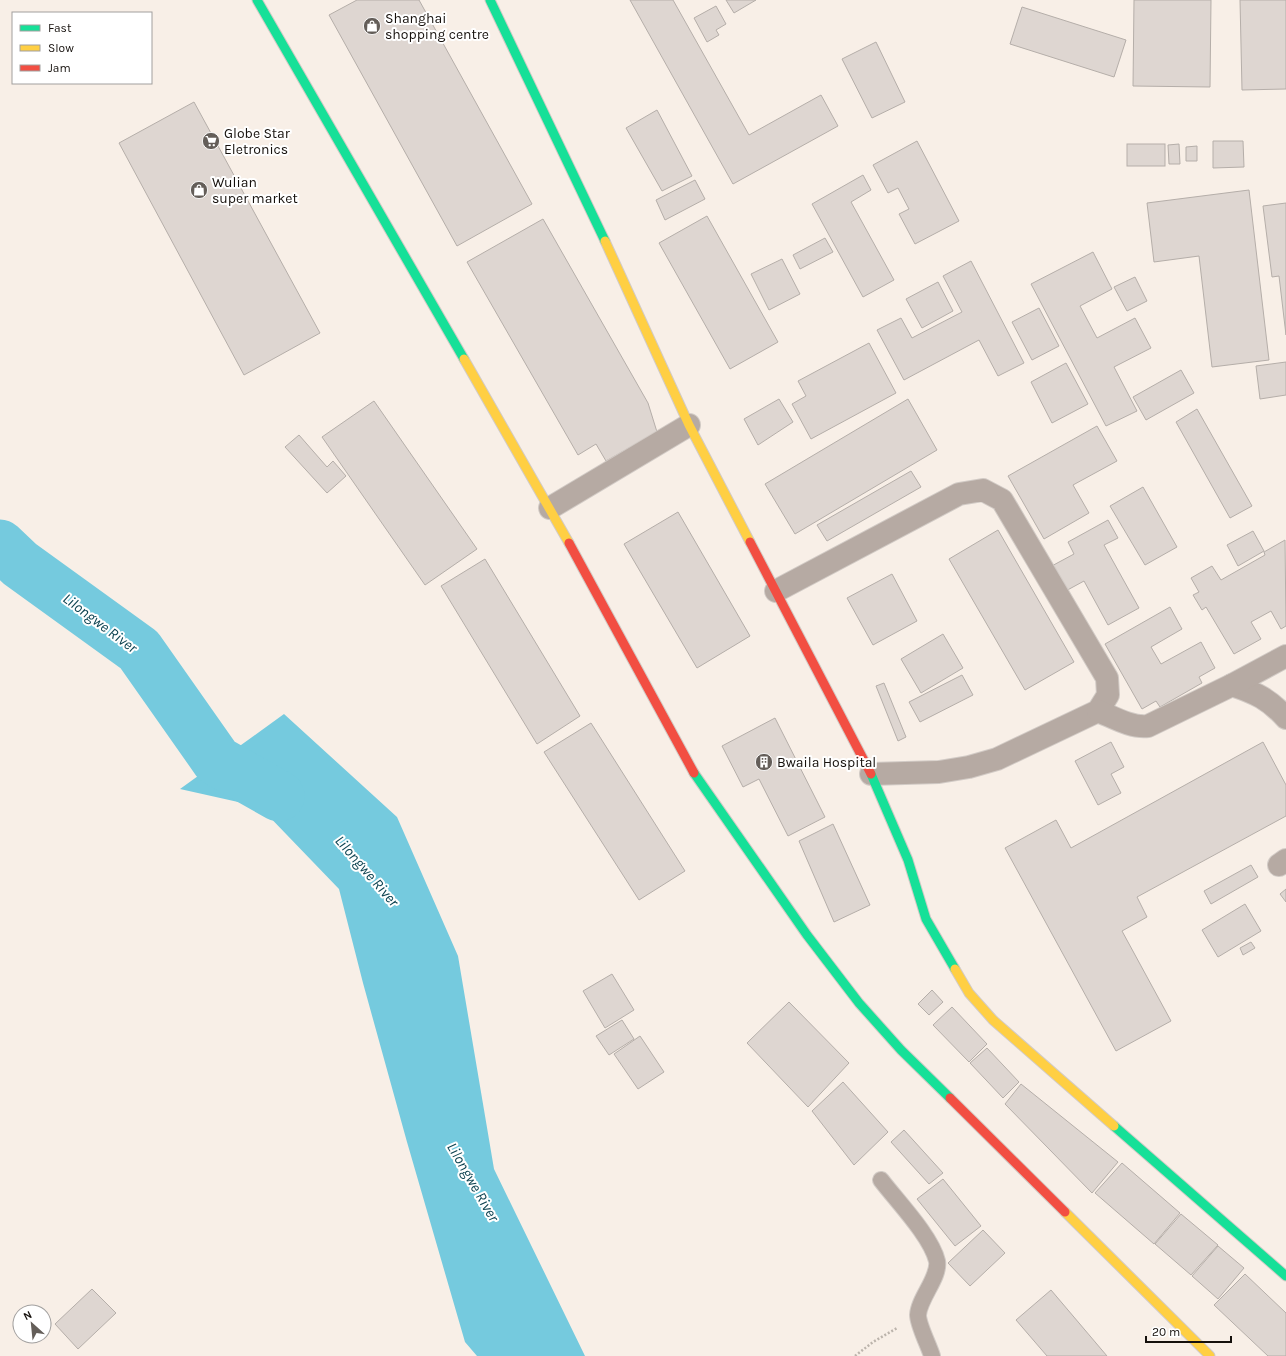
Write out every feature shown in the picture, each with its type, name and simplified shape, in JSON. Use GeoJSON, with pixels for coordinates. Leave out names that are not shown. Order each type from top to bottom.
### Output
{"type":"FeatureCollection","features":[{"type":"Feature","properties":{"kind":"street"},"geometry":{"type":"LineString","coordinates":[[257,0],[550,508],[695,774],[807,935],[854,997],[901,1050],[1210,1356]]}},
{"type":"Feature","properties":{"kind":"street"},"geometry":{"type":"LineString","coordinates":[[490,0],[575,176],[689,425],[871,774],[908,860],[926,919],[969,993],[993,1020],[1286,1276]]}},
{"type":"Feature","properties":{"kind":"street"},"geometry":{"type":"LineString","coordinates":[[550,508],[689,425]]}},
{"type":"Feature","properties":{"kind":"street"},"geometry":{"type":"LineString","coordinates":[[776,590],[960,494],[983,490],[1002,500],[1107,678],[1108,695],[1098,711],[997,759],[970,767],[939,772],[871,774]]}},
{"type":"Feature","properties":{"kind":"street"},"geometry":{"type":"LineString","coordinates":[[1098,711],[1140,727],[1148,726],[1232,685],[1286,656]]}},
{"type":"Feature","properties":{"kind":"street"},"geometry":{"type":"LineString","coordinates":[[1232,685],[1256,694],[1277,708],[1286,718]]}},
{"type":"Feature","properties":{"kind":"lane"},"geometry":{"type":"LineString","coordinates":[[881,1180],[931,1245],[937,1262],[933,1279],[922,1298],[918,1316],[932,1356]]}},
{"type":"Feature","properties":{"kind":"path"},"geometry":{"type":"LineString","coordinates":[[855,1356],[873,1342],[918,1316]]}},
{"type":"Feature","properties":{"kind":"water"},"geometry":{"type":"Polygon","coordinates":[[[284,714],[397,817],[458,956],[494,1169],[585,1356],[477,1356],[465,1342],[407,1142],[363,983],[339,889],[260,807],[180,789],[284,714]]]}},
{"type":"Feature","properties":{"kind":"building"},"geometry":{"type":"Polygon","coordinates":[[[357,0],[419,0],[532,204],[457,246],[329,15],[357,0]]]}},
{"type":"Feature","properties":{"kind":"building"},"geometry":{"type":"Polygon","coordinates":[[[630,0],[673,0],[749,135],[821,95],[838,126],[733,184],[630,0]]]}},
{"type":"Feature","properties":{"kind":"building"},"geometry":{"type":"Polygon","coordinates":[[[726,0],[756,0],[734,13],[726,0]]]}},
{"type":"Feature","properties":{"kind":"building"},"geometry":{"type":"Polygon","coordinates":[[[1134,0],[1211,0],[1210,87],[1133,86],[1134,0]]]}},
{"type":"Feature","properties":{"kind":"building"},"geometry":{"type":"Polygon","coordinates":[[[1240,0],[1286,0],[1286,89],[1242,90],[1240,0]]]}},
{"type":"Feature","properties":{"kind":"building"},"geometry":{"type":"Polygon","coordinates":[[[716,6],[726,24],[716,30],[719,35],[707,42],[694,18],[716,6]]]}},
{"type":"Feature","properties":{"kind":"building"},"geometry":{"type":"Polygon","coordinates":[[[1022,7],[1126,40],[1114,77],[1010,44],[1022,7]]]}},
{"type":"Feature","properties":{"kind":"building"},"geometry":{"type":"Polygon","coordinates":[[[876,42],[905,102],[872,118],[842,59],[876,42]]]}},
{"type":"Feature","properties":{"kind":"building"},"geometry":{"type":"Polygon","coordinates":[[[194,102],[320,333],[244,375],[119,143],[194,102]]]}},
{"type":"Feature","properties":{"kind":"building"},"geometry":{"type":"Polygon","coordinates":[[[657,110],[692,176],[662,191],[626,128],[657,110]]]}},
{"type":"Feature","properties":{"kind":"building"},"geometry":{"type":"Polygon","coordinates":[[[917,141],[959,221],[915,244],[899,214],[909,209],[898,188],[888,193],[873,165],[917,141]]]}},
{"type":"Feature","properties":{"kind":"building"},"geometry":{"type":"Polygon","coordinates":[[[1213,141],[1243,141],[1244,167],[1213,168],[1213,141]]]}},
{"type":"Feature","properties":{"kind":"building"},"geometry":{"type":"Polygon","coordinates":[[[1127,144],[1165,144],[1165,166],[1127,166],[1127,144]]]}},
{"type":"Feature","properties":{"kind":"building"},"geometry":{"type":"Polygon","coordinates":[[[1179,144],[1180,164],[1169,164],[1168,145],[1179,144]]]}},
{"type":"Feature","properties":{"kind":"building"},"geometry":{"type":"Polygon","coordinates":[[[1197,146],[1197,161],[1186,161],[1186,147],[1197,146]]]}},
{"type":"Feature","properties":{"kind":"building"},"geometry":{"type":"Polygon","coordinates":[[[863,175],[871,190],[851,202],[894,280],[863,297],[812,204],[863,175]]]}},
{"type":"Feature","properties":{"kind":"building"},"geometry":{"type":"Polygon","coordinates":[[[695,180],[705,199],[665,220],[656,200],[695,180]]]}},
{"type":"Feature","properties":{"kind":"building"},"geometry":{"type":"Polygon","coordinates":[[[1249,190],[1269,360],[1212,367],[1199,256],[1154,262],[1147,203],[1249,190]]]}},
{"type":"Feature","properties":{"kind":"building"},"geometry":{"type":"Polygon","coordinates":[[[1286,203],[1286,335],[1279,276],[1272,277],[1263,206],[1286,203]]]}},
{"type":"Feature","properties":{"kind":"building"},"geometry":{"type":"Polygon","coordinates":[[[707,216],[778,342],[730,369],[659,243],[707,216]]]}},
{"type":"Feature","properties":{"kind":"building"},"geometry":{"type":"Polygon","coordinates":[[[543,219],[648,403],[657,432],[606,461],[596,444],[578,455],[467,262],[543,219]]]}},
{"type":"Feature","properties":{"kind":"building"},"geometry":{"type":"Polygon","coordinates":[[[825,238],[833,252],[800,269],[793,255],[825,238]]]}},
{"type":"Feature","properties":{"kind":"building"},"geometry":{"type":"Polygon","coordinates":[[[1093,252],[1112,289],[1080,306],[1097,338],[1135,318],[1151,348],[1114,367],[1137,411],[1106,426],[1031,284],[1093,252]]]}},
{"type":"Feature","properties":{"kind":"building"},"geometry":{"type":"Polygon","coordinates":[[[782,259],[800,294],[769,310],[751,274],[782,259]]]}},
{"type":"Feature","properties":{"kind":"building"},"geometry":{"type":"Polygon","coordinates":[[[971,261],[1024,363],[998,376],[979,340],[904,380],[877,330],[901,318],[912,338],[962,312],[943,276],[971,261]]]}},
{"type":"Feature","properties":{"kind":"building"},"geometry":{"type":"Polygon","coordinates":[[[1135,277],[1147,301],[1127,311],[1114,287],[1135,277]]]}},
{"type":"Feature","properties":{"kind":"building"},"geometry":{"type":"Polygon","coordinates":[[[938,282],[953,311],[922,328],[906,299],[938,282]]]}},
{"type":"Feature","properties":{"kind":"building"},"geometry":{"type":"Polygon","coordinates":[[[1039,308],[1059,346],[1032,360],[1012,322],[1039,308]]]}},
{"type":"Feature","properties":{"kind":"building"},"geometry":{"type":"Polygon","coordinates":[[[869,343],[896,393],[811,439],[792,404],[806,396],[798,381],[869,343]]]}},
{"type":"Feature","properties":{"kind":"building"},"geometry":{"type":"Polygon","coordinates":[[[1286,362],[1286,395],[1260,399],[1256,366],[1286,362]]]}},
{"type":"Feature","properties":{"kind":"building"},"geometry":{"type":"Polygon","coordinates":[[[1066,363],[1088,404],[1052,423],[1031,382],[1066,363]]]}},
{"type":"Feature","properties":{"kind":"building"},"geometry":{"type":"Polygon","coordinates":[[[1181,370],[1194,393],[1146,420],[1133,397],[1181,370]]]}},
{"type":"Feature","properties":{"kind":"building"},"geometry":{"type":"Polygon","coordinates":[[[779,399],[793,422],[758,445],[744,419],[779,399]]]}},
{"type":"Feature","properties":{"kind":"building"},"geometry":{"type":"Polygon","coordinates":[[[908,399],[937,450],[795,534],[765,484],[908,399]]]}},
{"type":"Feature","properties":{"kind":"building"},"geometry":{"type":"Polygon","coordinates":[[[374,401],[477,549],[425,585],[322,437],[374,401]]]}},
{"type":"Feature","properties":{"kind":"building"},"geometry":{"type":"Polygon","coordinates":[[[1197,409],[1252,506],[1230,518],[1176,422],[1197,409]]]}},
{"type":"Feature","properties":{"kind":"building"},"geometry":{"type":"Polygon","coordinates":[[[1097,426],[1117,461],[1073,485],[1089,513],[1044,539],[1008,476],[1097,426]]]}},
{"type":"Feature","properties":{"kind":"building"},"geometry":{"type":"Polygon","coordinates":[[[299,435],[327,467],[333,461],[346,476],[327,493],[285,447],[299,435]]]}},
{"type":"Feature","properties":{"kind":"building"},"geometry":{"type":"Polygon","coordinates":[[[911,471],[921,487],[827,541],[817,525],[911,471]]]}},
{"type":"Feature","properties":{"kind":"building"},"geometry":{"type":"Polygon","coordinates":[[[1143,487],[1177,547],[1145,565],[1110,506],[1143,487]]]}},
{"type":"Feature","properties":{"kind":"building"},"geometry":{"type":"Polygon","coordinates":[[[678,512],[750,636],[697,668],[624,544],[678,512]]]}},
{"type":"Feature","properties":{"kind":"building"},"geometry":{"type":"Polygon","coordinates":[[[1108,520],[1118,538],[1104,545],[1139,608],[1108,625],[1084,581],[1062,593],[1048,568],[1074,554],[1068,542],[1108,520]]]}},
{"type":"Feature","properties":{"kind":"building"},"geometry":{"type":"Polygon","coordinates":[[[998,530],[1074,662],[1025,690],[949,559],[998,530]]]}},
{"type":"Feature","properties":{"kind":"building"},"geometry":{"type":"Polygon","coordinates":[[[1253,531],[1264,551],[1238,566],[1227,545],[1253,531]]]}},
{"type":"Feature","properties":{"kind":"building"},"geometry":{"type":"Polygon","coordinates":[[[1285,540],[1286,626],[1281,629],[1271,611],[1251,622],[1261,639],[1234,654],[1206,607],[1202,610],[1193,595],[1199,592],[1191,578],[1212,566],[1221,580],[1265,555],[1264,552],[1285,540]]]}},
{"type":"Feature","properties":{"kind":"building"},"geometry":{"type":"Polygon","coordinates":[[[485,559],[580,716],[537,744],[441,586],[485,559]]]}},
{"type":"Feature","properties":{"kind":"building"},"geometry":{"type":"Polygon","coordinates":[[[892,574],[917,621],[873,645],[847,598],[892,574]]]}},
{"type":"Feature","properties":{"kind":"building"},"geometry":{"type":"Polygon","coordinates":[[[1170,607],[1182,629],[1151,647],[1161,664],[1201,642],[1215,668],[1199,677],[1202,683],[1160,707],[1156,701],[1142,709],[1105,644],[1170,607]]]}},
{"type":"Feature","properties":{"kind":"building"},"geometry":{"type":"Polygon","coordinates":[[[943,634],[963,668],[921,693],[901,659],[943,634]]]}},
{"type":"Feature","properties":{"kind":"building"},"geometry":{"type":"Polygon","coordinates":[[[962,675],[973,695],[920,722],[909,702],[962,675]]]}},
{"type":"Feature","properties":{"kind":"building"},"geometry":{"type":"Polygon","coordinates":[[[884,683],[906,737],[898,741],[876,686],[884,683]]]}},
{"type":"Feature","properties":{"kind":"building","name":"Bwaila Hospital"},"geometry":{"type":"Polygon","coordinates":[[[775,718],[825,817],[788,836],[759,779],[743,787],[722,746],[775,718]]]}},
{"type":"Feature","properties":{"kind":"building"},"geometry":{"type":"Polygon","coordinates":[[[591,723],[685,871],[639,900],[544,752],[591,723]]]}},
{"type":"Feature","properties":{"kind":"building"},"geometry":{"type":"Polygon","coordinates":[[[1111,742],[1124,767],[1111,774],[1121,793],[1098,805],[1075,761],[1111,742]]]}},
{"type":"Feature","properties":{"kind":"building"},"geometry":{"type":"Polygon","coordinates":[[[1263,742],[1286,785],[1286,816],[1137,897],[1147,917],[1122,931],[1171,1021],[1116,1051],[1005,848],[1056,820],[1071,848],[1263,742]]]}},
{"type":"Feature","properties":{"kind":"building"},"geometry":{"type":"Polygon","coordinates":[[[833,824],[870,905],[834,922],[799,841],[833,824]]]}},
{"type":"Feature","properties":{"kind":"building"},"geometry":{"type":"Polygon","coordinates":[[[1251,865],[1258,877],[1211,904],[1204,891],[1251,865]]]}},
{"type":"Feature","properties":{"kind":"building"},"geometry":{"type":"Polygon","coordinates":[[[1286,889],[1286,902],[1280,894],[1286,889]]]}},
{"type":"Feature","properties":{"kind":"building"},"geometry":{"type":"Polygon","coordinates":[[[1245,904],[1261,931],[1218,957],[1202,930],[1245,904]]]}},
{"type":"Feature","properties":{"kind":"building"},"geometry":{"type":"Polygon","coordinates":[[[1251,942],[1255,948],[1243,955],[1240,948],[1251,942]]]}},
{"type":"Feature","properties":{"kind":"building"},"geometry":{"type":"Polygon","coordinates":[[[612,974],[634,1010],[605,1028],[583,991],[612,974]]]}},
{"type":"Feature","properties":{"kind":"building"},"geometry":{"type":"Polygon","coordinates":[[[932,990],[943,1002],[929,1015],[918,1004],[932,990]]]}},
{"type":"Feature","properties":{"kind":"building"},"geometry":{"type":"Polygon","coordinates":[[[789,1002],[849,1063],[808,1107],[747,1043],[789,1002]]]}},
{"type":"Feature","properties":{"kind":"building"},"geometry":{"type":"Polygon","coordinates":[[[952,1007],[987,1044],[969,1062],[933,1025],[952,1007]]]}},
{"type":"Feature","properties":{"kind":"building"},"geometry":{"type":"Polygon","coordinates":[[[622,1020],[634,1039],[609,1055],[596,1036],[622,1020]]]}},
{"type":"Feature","properties":{"kind":"building"},"geometry":{"type":"Polygon","coordinates":[[[640,1036],[664,1072],[638,1089],[614,1054],[640,1036]]]}},
{"type":"Feature","properties":{"kind":"building"},"geometry":{"type":"Polygon","coordinates":[[[987,1048],[1019,1082],[1003,1098],[970,1063],[987,1048]]]}},
{"type":"Feature","properties":{"kind":"building"},"geometry":{"type":"Polygon","coordinates":[[[843,1082],[888,1132],[854,1165],[812,1111],[843,1082]]]}},
{"type":"Feature","properties":{"kind":"building"},"geometry":{"type":"Polygon","coordinates":[[[1021,1084],[1118,1162],[1092,1193],[1005,1104],[1021,1084]]]}},
{"type":"Feature","properties":{"kind":"building"},"geometry":{"type":"Polygon","coordinates":[[[904,1130],[943,1173],[929,1184],[891,1142],[904,1130]]]}},
{"type":"Feature","properties":{"kind":"building"},"geometry":{"type":"Polygon","coordinates":[[[1122,1163],[1180,1213],[1154,1244],[1095,1193],[1122,1163]]]}},
{"type":"Feature","properties":{"kind":"building"},"geometry":{"type":"Polygon","coordinates":[[[943,1179],[981,1226],[955,1246],[917,1199],[943,1179]]]}},
{"type":"Feature","properties":{"kind":"building"},"geometry":{"type":"Polygon","coordinates":[[[1181,1214],[1218,1245],[1191,1275],[1155,1244],[1181,1214]]]}},
{"type":"Feature","properties":{"kind":"building"},"geometry":{"type":"Polygon","coordinates":[[[983,1230],[1005,1253],[970,1286],[948,1263],[983,1230]]]}},
{"type":"Feature","properties":{"kind":"building"},"geometry":{"type":"Polygon","coordinates":[[[1218,1246],[1244,1268],[1218,1299],[1192,1276],[1218,1246]]]}},
{"type":"Feature","properties":{"kind":"building"},"geometry":{"type":"Polygon","coordinates":[[[1245,1274],[1286,1313],[1286,1356],[1268,1356],[1214,1305],[1245,1274]]]}},
{"type":"Feature","properties":{"kind":"building"},"geometry":{"type":"Polygon","coordinates":[[[92,1289],[116,1313],[78,1349],[55,1324],[92,1289]]]}},
{"type":"Feature","properties":{"kind":"building"},"geometry":{"type":"Polygon","coordinates":[[[1051,1290],[1107,1356],[1047,1356],[1016,1320],[1051,1290]]]}},
{"type":"Feature","properties":{"kind":"waterway","name":"Lilongwe River"},"geometry":{"type":"LineString","coordinates":[[0,545],[20,564],[139,650],[217,761],[279,796]]}},
{"type":"Feature","properties":{"kind":"traffic: fast"},"geometry":{"type":"LineString","coordinates":[[257,0],[464,359]]}},
{"type":"Feature","properties":{"kind":"traffic: fast"},"geometry":{"type":"LineString","coordinates":[[490,0],[605,241]]}},
{"type":"Feature","properties":{"kind":"traffic: fast"},"geometry":{"type":"LineString","coordinates":[[694,773],[807,935],[859,1003],[901,1050],[950,1098]]}},
{"type":"Feature","properties":{"kind":"traffic: fast"},"geometry":{"type":"LineString","coordinates":[[871,774],[908,860],[926,919],[955,969]]}},
{"type":"Feature","properties":{"kind":"traffic: fast"},"geometry":{"type":"LineString","coordinates":[[1114,1126],[1286,1276]]}},
{"type":"Feature","properties":{"kind":"traffic: slow"},"geometry":{"type":"LineString","coordinates":[[605,241],[689,425],[750,542]]}},
{"type":"Feature","properties":{"kind":"traffic: slow"},"geometry":{"type":"LineString","coordinates":[[464,359],[569,543]]}},
{"type":"Feature","properties":{"kind":"traffic: slow"},"geometry":{"type":"LineString","coordinates":[[955,969],[969,993],[993,1020],[1114,1126]]}},
{"type":"Feature","properties":{"kind":"traffic: slow"},"geometry":{"type":"LineString","coordinates":[[1065,1212],[1210,1356]]}},
{"type":"Feature","properties":{"kind":"traffic: jam"},"geometry":{"type":"LineString","coordinates":[[750,542],[871,774]]}},
{"type":"Feature","properties":{"kind":"traffic: jam"},"geometry":{"type":"LineString","coordinates":[[569,543],[694,773]]}},
{"type":"Feature","properties":{"kind":"traffic: jam"},"geometry":{"type":"LineString","coordinates":[[950,1098],[1065,1212]]}},
{"type":"Feature","properties":{"kind":"place","name":"Shanghai shopping centre"},"geometry":{"type":"Point","coordinates":[372,26]}},
{"type":"Feature","properties":{"kind":"place","name":"Globe Star Eletronics"},"geometry":{"type":"Point","coordinates":[211,141]}},
{"type":"Feature","properties":{"kind":"place","name":"Wulian super market"},"geometry":{"type":"Point","coordinates":[199,190]}},
{"type":"Feature","properties":{"kind":"place","name":"Bwaila Hospital"},"geometry":{"type":"Point","coordinates":[764,762]}}]}
